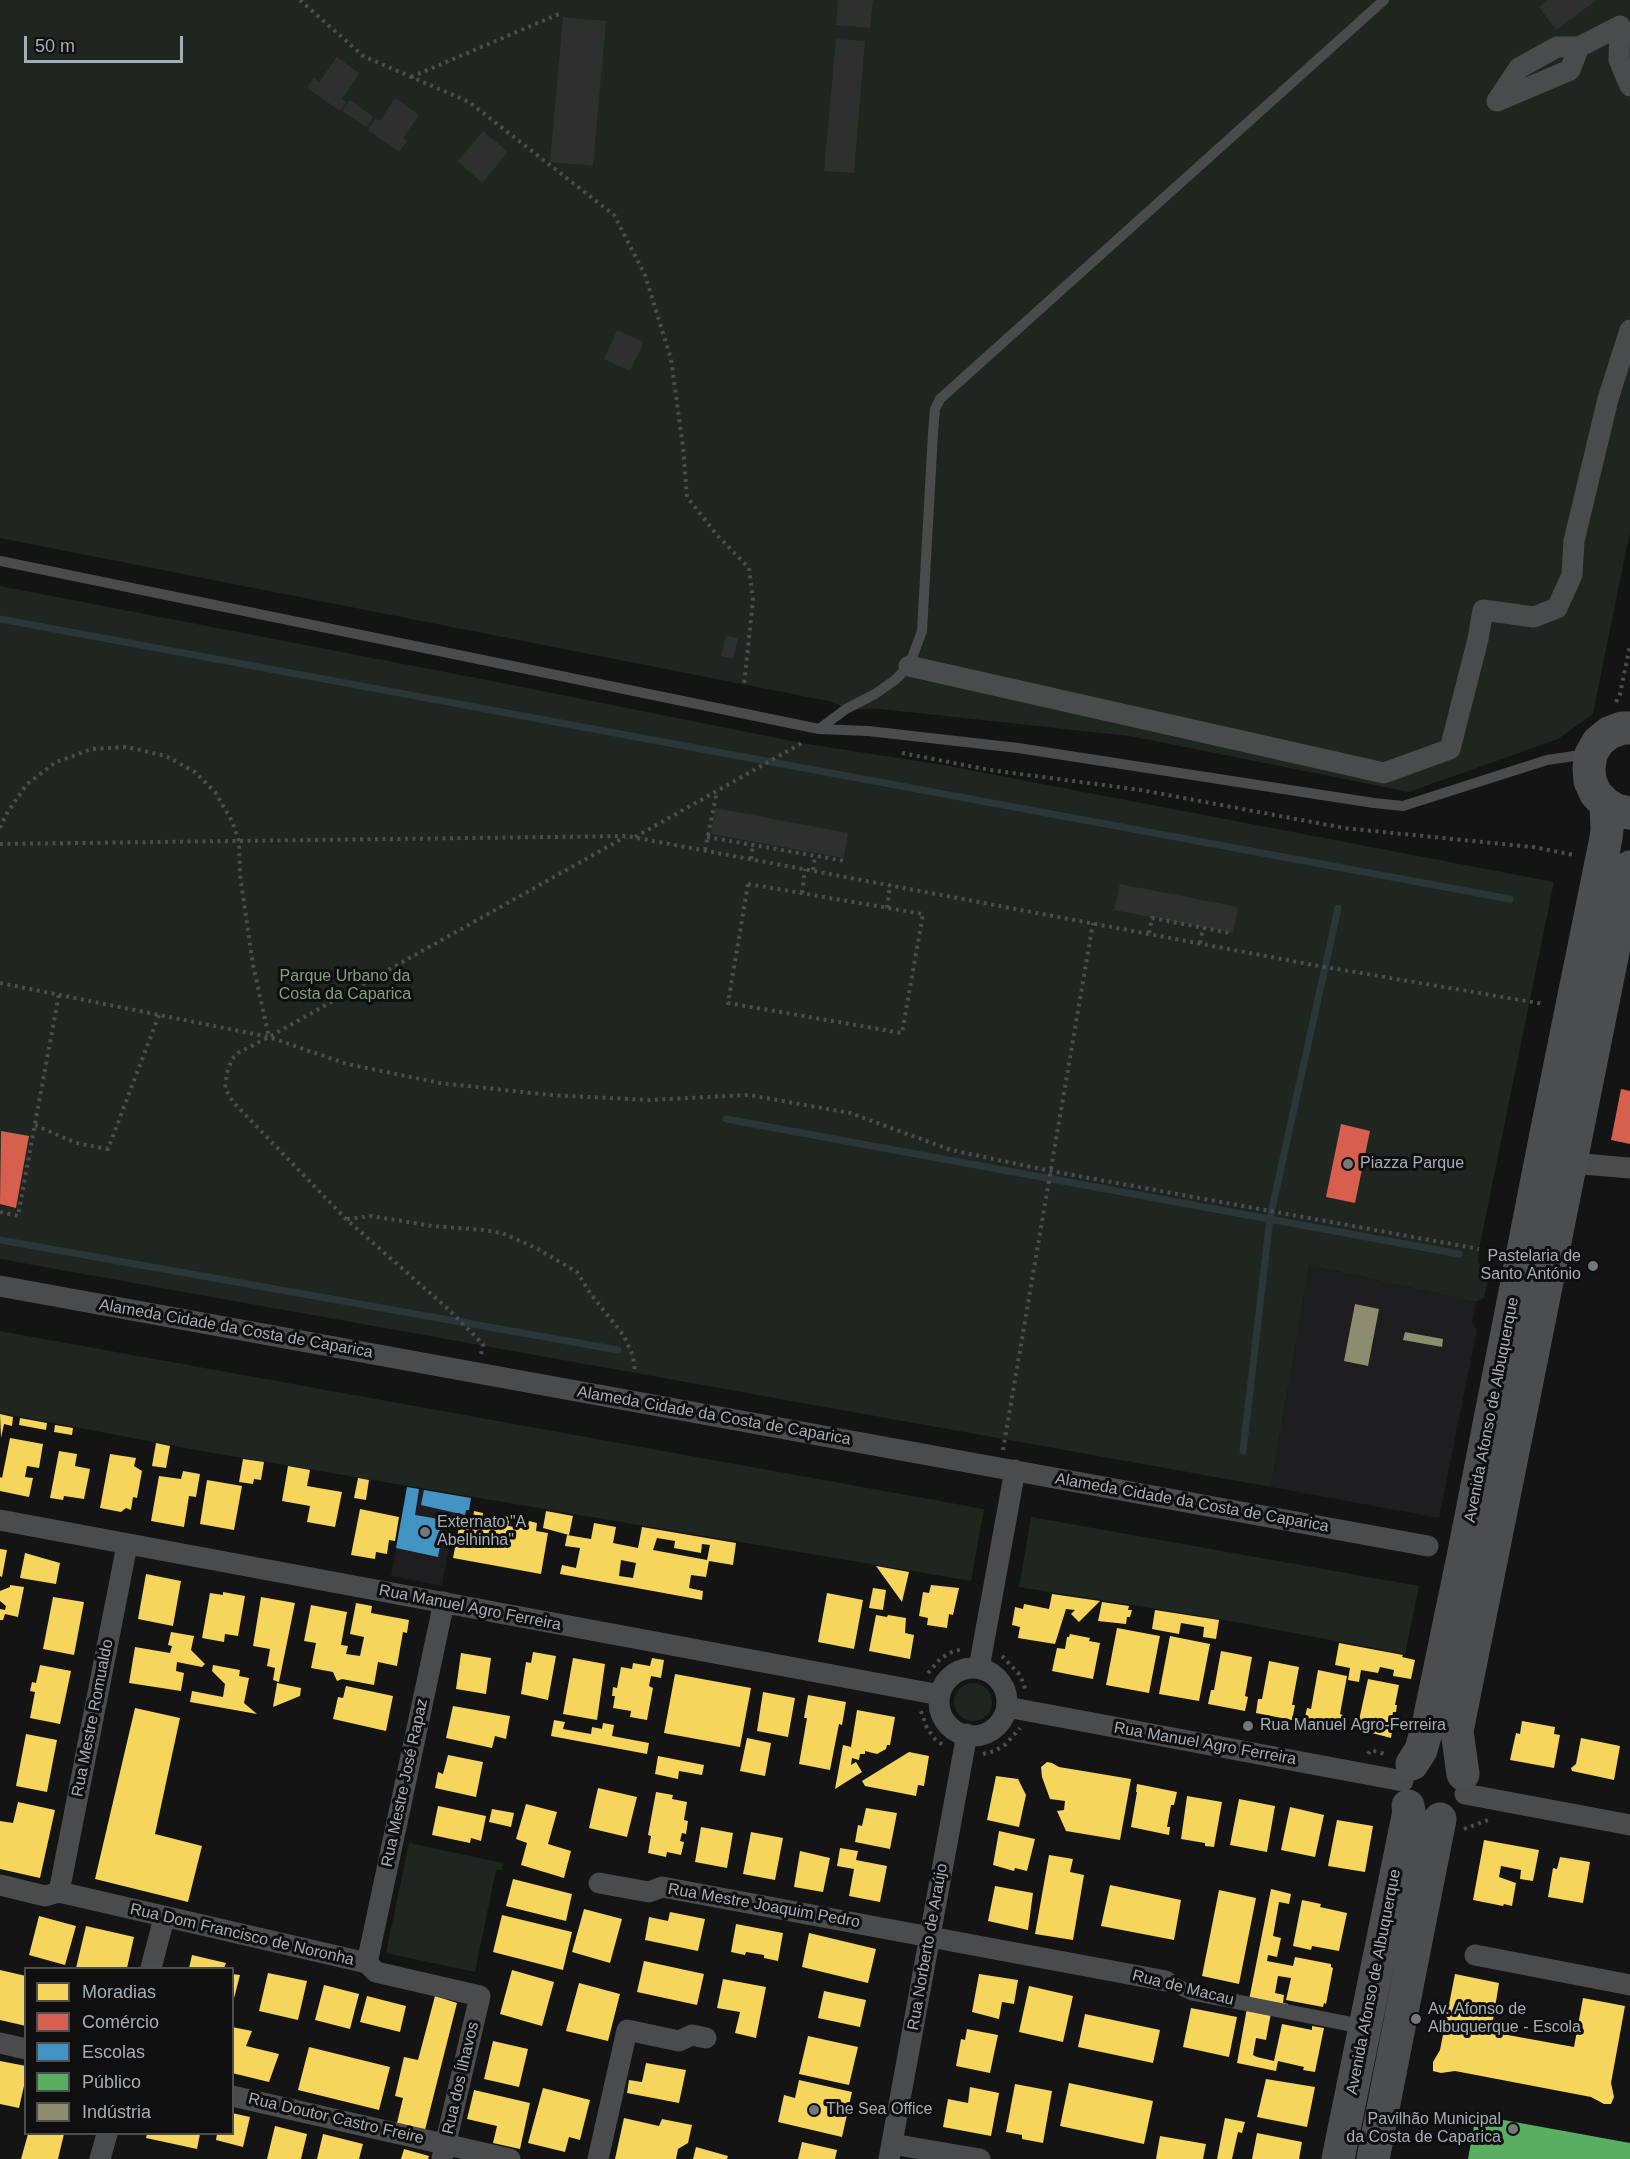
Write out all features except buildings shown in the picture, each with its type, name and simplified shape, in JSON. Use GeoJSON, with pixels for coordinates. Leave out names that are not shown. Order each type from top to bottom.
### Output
{"type":"FeatureCollection","features":[{"type":"Feature","properties":{"kind":"main road"},"geometry":{"type":"LineString","coordinates":[[1591,754],[1598,742],[1624,716]]}},
{"type":"Feature","properties":{"kind":"main road","name":"Avenida Afonso de Albuquerque"},"geometry":{"type":"LineString","coordinates":[[1338,2159],[1409,1810],[1403,1777],[1421,1750],[1428,1725],[1608,830],[1618,809],[1596,794],[1590,782],[1591,754]]}},
{"type":"Feature","properties":{"kind":"main road","name":"Avenida Afonso de Albuquerque"},"geometry":{"type":"LineString","coordinates":[[1464,1784],[1457,1731],[1630,867]]}},
{"type":"Feature","properties":{"kind":"main road"},"geometry":{"type":"LineString","coordinates":[[1440,1756],[1450,1760],[1464,1784],[1450,1827],[1422,1817],[1403,1777],[1420,1759],[1440,1756]]}},
{"type":"Feature","properties":{"kind":"main road","name":"Avenida Afonso de Albuquerque"},"geometry":{"type":"LineString","coordinates":[[1372,2159],[1450,1827]]}},
{"type":"Feature","properties":{"kind":"street"},"geometry":{"type":"LineString","coordinates":[[1497,100],[1519,68],[1557,47],[1578,47],[1625,21]]}},
{"type":"Feature","properties":{"kind":"street"},"geometry":{"type":"LineString","coordinates":[[1625,21],[1619,60],[1630,86]]}},
{"type":"Feature","properties":{"kind":"street"},"geometry":{"type":"LineString","coordinates":[[909,666],[1384,772],[1450,749],[1478,639],[1483,610],[1534,617],[1557,609],[1572,575],[1574,541],[1608,399],[1630,330]]}},
{"type":"Feature","properties":{"kind":"street"},"geometry":{"type":"LineString","coordinates":[[1571,1163],[1630,1168]]}},
{"type":"Feature","properties":{"kind":"street","name":"Alameda Cidade da Costa de Caparica"},"geometry":{"type":"LineString","coordinates":[[0,1286],[1428,1546]]}},
{"type":"Feature","properties":{"kind":"street"},"geometry":{"type":"LineString","coordinates":[[980,1659],[1003,1684],[1007,1707],[1000,1723],[994,1729],[965,1744],[944,1718],[931,1693],[953,1675],[980,1659],[1007,1469]]}},
{"type":"Feature","properties":{"kind":"street","name":"Rua Manuel Agro Ferreira"},"geometry":{"type":"LineString","coordinates":[[0,1520],[931,1693]]}},
{"type":"Feature","properties":{"kind":"street","name":"Rua Mestre Romualdo"},"geometry":{"type":"LineString","coordinates":[[59,1892],[127,1545]]}},
{"type":"Feature","properties":{"kind":"street","name":"Rua Mestre José Rapaz"},"geometry":{"type":"LineString","coordinates":[[367,1964],[444,1602]]}},
{"type":"Feature","properties":{"kind":"street","name":"Rua Manuel Agro Ferreira"},"geometry":{"type":"LineString","coordinates":[[1007,1707],[1403,1777]]}},
{"type":"Feature","properties":{"kind":"street","name":"Rua Norberto de Araújo"},"geometry":{"type":"LineString","coordinates":[[890,2151],[965,1744]]}},
{"type":"Feature","properties":{"kind":"street"},"geometry":{"type":"LineString","coordinates":[[1464,1784],[1630,1825]]}},
{"type":"Feature","properties":{"kind":"street","name":"Rua Mestre Joaquim Pedro"},"geometry":{"type":"LineString","coordinates":[[599,1883],[649,1892],[662,1887],[930,1936]]}},
{"type":"Feature","properties":{"kind":"street","name":"Rua Dom Francisco de Noronha"},"geometry":{"type":"LineString","coordinates":[[0,1886],[45,1896],[59,1892],[367,1964],[376,1972],[480,1996]]}},
{"type":"Feature","properties":{"kind":"street"},"geometry":{"type":"LineString","coordinates":[[151,1967],[164,1918]]}},
{"type":"Feature","properties":{"kind":"street","name":"Rua de Macau"},"geometry":{"type":"LineString","coordinates":[[930,1936],[1166,1981],[1192,1993],[1365,2027]]}},
{"type":"Feature","properties":{"kind":"street"},"geometry":{"type":"LineString","coordinates":[[1475,1955],[1630,1985]]}},
{"type":"Feature","properties":{"kind":"street","name":"Rua dos Ílhavos"},"geometry":{"type":"LineString","coordinates":[[444,2152],[480,1996]]}},
{"type":"Feature","properties":{"kind":"street"},"geometry":{"type":"LineString","coordinates":[[598,2159],[627,2030],[679,2040],[692,2035],[706,2038]]}},
{"type":"Feature","properties":{"kind":"street"},"geometry":{"type":"LineString","coordinates":[[0,2043],[24,2049]]}},
{"type":"Feature","properties":{"kind":"street","name":"Rua Doutor Castro Freire"},"geometry":{"type":"LineString","coordinates":[[234,2097],[444,2152],[510,2159]]}},
{"type":"Feature","properties":{"kind":"street"},"geometry":{"type":"LineString","coordinates":[[100,2159],[106,2135]]}},
{"type":"Feature","properties":{"kind":"street"},"geometry":{"type":"LineString","coordinates":[[890,2151],[980,2159]]}},
{"type":"Feature","properties":{"kind":"lane"},"geometry":{"type":"LineString","coordinates":[[819,729],[846,709],[896,680],[909,666],[922,631],[933,433],[936,409],[940,399],[1384,0]]}},
{"type":"Feature","properties":{"kind":"lane"},"geometry":{"type":"LineString","coordinates":[[0,561],[819,729],[868,730],[1018,748],[1403,806],[1547,760],[1591,754]]}},
{"type":"Feature","properties":{"kind":"path"},"geometry":{"type":"LineString","coordinates":[[300,0],[363,56],[469,102],[614,215],[645,276],[671,359],[687,497],[717,535],[749,568],[753,600],[744,685]]}},
{"type":"Feature","properties":{"kind":"path"},"geometry":{"type":"LineString","coordinates":[[411,77],[559,14]]}},
{"type":"Feature","properties":{"kind":"path"},"geometry":{"type":"LineString","coordinates":[[1624,716],[1620,694],[1628,669],[1630,645]]}},
{"type":"Feature","properties":{"kind":"path"},"geometry":{"type":"LineString","coordinates":[[634,837],[802,743]]}},
{"type":"Feature","properties":{"kind":"path"},"geometry":{"type":"LineString","coordinates":[[0,828],[27,784],[56,762],[92,749],[127,747],[166,756],[195,772],[216,792],[232,821],[239,841],[240,875],[254,965],[269,1037]]}},
{"type":"Feature","properties":{"kind":"path"},"geometry":{"type":"LineString","coordinates":[[705,850],[717,790]]}},
{"type":"Feature","properties":{"kind":"path"},"geometry":{"type":"LineString","coordinates":[[483,1344],[447,1308],[346,1219],[233,1102],[225,1088],[227,1073],[232,1059],[238,1053],[627,836]]}},
{"type":"Feature","properties":{"kind":"path"},"geometry":{"type":"LineString","coordinates":[[0,844],[627,836],[1319,966],[1544,1004]]}},
{"type":"Feature","properties":{"kind":"path"},"geometry":{"type":"LineString","coordinates":[[707,837],[845,861]]}},
{"type":"Feature","properties":{"kind":"path"},"geometry":{"type":"LineString","coordinates":[[751,859],[753,845]]}},
{"type":"Feature","properties":{"kind":"path"},"geometry":{"type":"LineString","coordinates":[[1574,855],[1575,849]]}},
{"type":"Feature","properties":{"kind":"path"},"geometry":{"type":"LineString","coordinates":[[813,870],[815,856]]}},
{"type":"Feature","properties":{"kind":"path"},"geometry":{"type":"LineString","coordinates":[[802,893],[805,869]]}},
{"type":"Feature","properties":{"kind":"path"},"geometry":{"type":"LineString","coordinates":[[748,884],[802,893],[923,914],[902,1033],[728,1003],[748,884]]}},
{"type":"Feature","properties":{"kind":"path"},"geometry":{"type":"LineString","coordinates":[[887,908],[890,885]]}},
{"type":"Feature","properties":{"kind":"path"},"geometry":{"type":"LineString","coordinates":[[1149,934],[1152,918],[1230,933]]}},
{"type":"Feature","properties":{"kind":"path"},"geometry":{"type":"LineString","coordinates":[[1007,1469],[1046,1203],[1092,923]]}},
{"type":"Feature","properties":{"kind":"path"},"geometry":{"type":"LineString","coordinates":[[1200,943],[1203,928]]}},
{"type":"Feature","properties":{"kind":"path"},"geometry":{"type":"LineString","coordinates":[[0,983],[269,1037],[347,1064],[440,1083],[550,1095],[649,1100],[749,1095],[850,1113],[951,1150],[1275,1213],[1479,1249]]}},
{"type":"Feature","properties":{"kind":"path"},"geometry":{"type":"LineString","coordinates":[[1542,1016],[1547,993]]}},
{"type":"Feature","properties":{"kind":"path"},"geometry":{"type":"LineString","coordinates":[[0,1212],[18,1215],[59,994]]}},
{"type":"Feature","properties":{"kind":"path"},"geometry":{"type":"LineString","coordinates":[[35,1125],[76,1143],[108,1149],[159,1015]]}},
{"type":"Feature","properties":{"kind":"path"},"geometry":{"type":"LineString","coordinates":[[346,1219],[371,1216],[432,1227],[484,1230],[502,1233],[536,1248],[577,1272],[590,1293],[624,1336],[633,1356],[635,1372]]}},
{"type":"Feature","properties":{"kind":"path"},"geometry":{"type":"LineString","coordinates":[[1021,1727],[1006,1744],[982,1755],[965,1744],[945,1747],[927,1728],[920,1704],[931,1693],[925,1678],[932,1668],[952,1652],[965,1648],[980,1659],[1002,1656],[1020,1675],[1026,1693]]}},
{"type":"Feature","properties":{"kind":"path"},"geometry":{"type":"LineString","coordinates":[[1359,1756],[1403,1777]]}},
{"type":"Feature","properties":{"kind":"path"},"geometry":{"type":"LineString","coordinates":[[1450,1827],[1464,1828],[1491,1818]]}},
{"type":"Feature","properties":{"kind":"shaded area"},"geometry":{"type":"Polygon","coordinates":[[[1309,1265],[1476,1302],[1472,1322],[1477,1330],[1439,1518],[1271,1487],[1309,1265]]]}},
{"type":"Feature","properties":{"kind":"shaded area","name":"Externato \"A Abelhinha\""},"geometry":{"type":"Polygon","coordinates":[[[407,1487],[458,1496],[442,1586],[391,1576],[407,1487]]]}},
{"type":"Feature","properties":{"kind":"green space"},"geometry":{"type":"Polygon","coordinates":[[[0,0],[1630,0],[1630,531],[1593,714],[1558,739],[1409,792],[1130,736],[880,709],[846,709],[833,702],[0,538],[0,0]]]}},
{"type":"Feature","properties":{"kind":"green space","name":"Parque Urbano da Costa da Caparica"},"geometry":{"type":"Polygon","coordinates":[[[0,586],[802,743],[943,765],[1554,882],[1479,1249],[1478,1262],[1489,1275],[1484,1298],[1476,1302],[1309,1265],[1271,1487],[0,1259],[0,586]]]}},
{"type":"Feature","properties":{"kind":"green space"},"geometry":{"type":"Polygon","coordinates":[[[0,1331],[984,1509],[971,1581],[207,1452],[0,1413],[0,1331]]]}},
{"type":"Feature","properties":{"kind":"green space"},"geometry":{"type":"Polygon","coordinates":[[[1031,1517],[1419,1586],[1405,1654],[1219,1619],[1019,1587],[1031,1517]]]}},
{"type":"Feature","properties":{"kind":"green space"},"geometry":{"type":"Polygon","coordinates":[[[973,1683],[980,1684],[986,1689],[991,1695],[991,1709],[986,1715],[980,1720],[973,1721],[966,1720],[960,1715],[955,1709],[954,1702],[955,1695],[960,1689],[966,1684],[973,1683]]]}},
{"type":"Feature","properties":{"kind":"green space"},"geometry":{"type":"Polygon","coordinates":[[[409,1843],[503,1863],[502,1870],[496,1870],[475,1972],[386,1953],[409,1843]]]}},
{"type":"Feature","properties":{"kind":"waterway"},"geometry":{"type":"LineString","coordinates":[[0,619],[1510,899]]}},
{"type":"Feature","properties":{"kind":"waterway"},"geometry":{"type":"LineString","coordinates":[[1243,1451],[1270,1218],[1338,908]]}},
{"type":"Feature","properties":{"kind":"waterway"},"geometry":{"type":"LineString","coordinates":[[726,1119],[1459,1254]]}},
{"type":"Feature","properties":{"kind":"waterway"},"geometry":{"type":"LineString","coordinates":[[0,1240],[618,1350]]}},
{"type":"Feature","properties":{"kind":"place","name":"Piazza Parque"},"geometry":{"type":"Point","coordinates":[1348,1164]}},
{"type":"Feature","properties":{"kind":"place","name":"Pastelaria de Santo António"},"geometry":{"type":"Point","coordinates":[1593,1266]}},
{"type":"Feature","properties":{"kind":"place","name":"Externato \"A Abelhinha\""},"geometry":{"type":"Point","coordinates":[425,1532]}},
{"type":"Feature","properties":{"kind":"place","name":"Rua Manuel Agro-Ferreira"},"geometry":{"type":"Point","coordinates":[1248,1726]}},
{"type":"Feature","properties":{"kind":"place","name":"Av. Afonso de Albuquerque - Escola"},"geometry":{"type":"Point","coordinates":[1416,2019]}},
{"type":"Feature","properties":{"kind":"place","name":"The Sea Office"},"geometry":{"type":"Point","coordinates":[814,2110]}},
{"type":"Feature","properties":{"kind":"place","name":"Pavilhão Municipal da Costa de Caparica"},"geometry":{"type":"Point","coordinates":[1513,2129]}}]}
